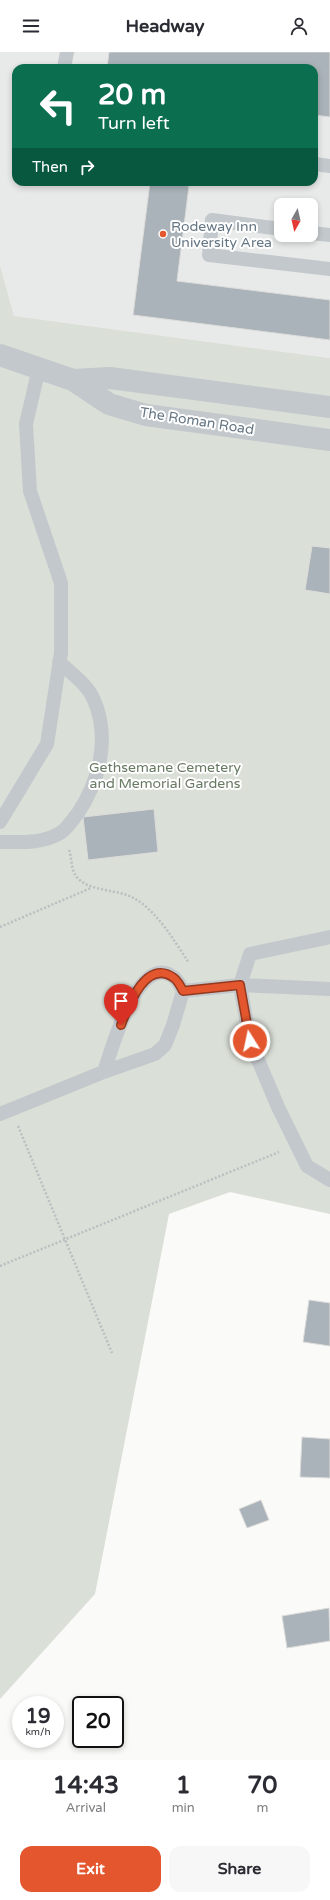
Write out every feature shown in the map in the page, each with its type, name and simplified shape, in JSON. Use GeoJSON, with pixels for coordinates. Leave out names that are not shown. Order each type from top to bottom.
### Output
{"type":"FeatureCollection","features":[{"type":"Feature","properties":{"kind":"street","name":"The Roman Road"},"geometry":{"type":"LineString","coordinates":[[0,355],[73,380],[109,404],[146,415],[330,440]]}},
{"type":"Feature","properties":{"kind":"street","name":"The Roman Road"},"geometry":{"type":"LineString","coordinates":[[73,380],[110,378],[330,407]]}},
{"type":"Feature","properties":{"kind":"lane"},"geometry":{"type":"LineString","coordinates":[[65,64],[67,52]]}},
{"type":"Feature","properties":{"kind":"lane"},"geometry":{"type":"LineString","coordinates":[[318,164],[330,166]]}},
{"type":"Feature","properties":{"kind":"lane"},"geometry":{"type":"LineString","coordinates":[[274,228],[212,220],[209,255],[330,269]]}},
{"type":"Feature","properties":{"kind":"lane"},"geometry":{"type":"LineString","coordinates":[[318,234],[330,235]]}},
{"type":"Feature","properties":{"kind":"lane"},"geometry":{"type":"LineString","coordinates":[[0,822],[47,744],[60,662],[61,583],[30,491],[26,424],[39,368]]}},
{"type":"Feature","properties":{"kind":"lane"},"geometry":{"type":"LineString","coordinates":[[0,842],[40,841],[60,833],[83,806],[95,782],[101,760],[102,736],[100,717],[94,698],[60,662]]}},
{"type":"Feature","properties":{"kind":"lane"},"geometry":{"type":"LineString","coordinates":[[330,937],[250,954],[240,985],[250,1041],[296,1145],[307,1166],[330,1180]]}},
{"type":"Feature","properties":{"kind":"lane"},"geometry":{"type":"LineString","coordinates":[[104,1072],[126,1013],[134,995],[144,980],[155,974],[165,974],[174,978],[183,991]]}},
{"type":"Feature","properties":{"kind":"lane"},"geometry":{"type":"LineString","coordinates":[[183,991],[240,985],[330,989]]}},
{"type":"Feature","properties":{"kind":"lane"},"geometry":{"type":"LineString","coordinates":[[6,1112],[104,1072],[155,1054],[165,1045],[173,1025],[183,991]]}},
{"type":"Feature","properties":{"kind":"path"},"geometry":{"type":"LineString","coordinates":[[60,833],[68,845],[75,875],[81,882],[92,887],[124,894],[137,899],[151,911],[174,941],[206,988]]}},
{"type":"Feature","properties":{"kind":"path"},"geometry":{"type":"LineString","coordinates":[[0,927],[92,887]]}},
{"type":"Feature","properties":{"kind":"path"},"geometry":{"type":"LineString","coordinates":[[6,1112],[65,1240],[112,1354]]}},
{"type":"Feature","properties":{"kind":"path"},"geometry":{"type":"LineString","coordinates":[[0,1266],[296,1145]]}},
{"type":"Feature","properties":{"kind":"shaded area"},"geometry":{"type":"Polygon","coordinates":[[[0,52],[330,52],[330,358],[14,316],[0,265],[0,52]]]}},
{"type":"Feature","properties":{"kind":"green space","name":"Gethsemane Cemetery and Memorial Gardens"},"geometry":{"type":"Polygon","coordinates":[[[0,265],[14,316],[330,358],[330,1214],[230,1192],[169,1214],[95,1594],[0,1699],[0,265]]]}},
{"type":"Feature","properties":{"kind":"building"},"geometry":{"type":"Polygon","coordinates":[[[109,52],[330,52],[330,117],[318,116],[318,64],[108,64],[109,52]]]}},
{"type":"Feature","properties":{"kind":"building","name":"Rodeway Inn University Area"},"geometry":{"type":"Polygon","coordinates":[[[149,186],[189,186],[177,281],[330,300],[330,340],[133,315],[149,186]]]}},
{"type":"Feature","properties":{"kind":"building"},"geometry":{"type":"Polygon","coordinates":[[[312,546],[330,548],[330,594],[305,590],[312,546]]]}},
{"type":"Feature","properties":{"kind":"building"},"geometry":{"type":"Polygon","coordinates":[[[154,809],[158,852],[88,860],[83,817],[154,809]]]}},
{"type":"Feature","properties":{"kind":"building"},"geometry":{"type":"Polygon","coordinates":[[[309,1300],[330,1303],[330,1346],[303,1342],[309,1300]]]}},
{"type":"Feature","properties":{"kind":"building"},"geometry":{"type":"Polygon","coordinates":[[[302,1437],[330,1439],[330,1478],[300,1477],[302,1437]]]}},
{"type":"Feature","properties":{"kind":"building"},"geometry":{"type":"Polygon","coordinates":[[[261,1500],[269,1520],[247,1528],[239,1509],[261,1500]]]}},
{"type":"Feature","properties":{"kind":"building"},"geometry":{"type":"Polygon","coordinates":[[[329,1608],[330,1641],[287,1648],[282,1616],[329,1608]]]}},
{"type":"Feature","properties":{"kind":"place","name":"Rodeway Inn University Area"},"geometry":{"type":"Point","coordinates":[163,234]}},
{"type":"Feature","properties":{"kind":"route"},"geometry":{"type":"LineString","coordinates":[[121,1025],[134,995],[144,980],[155,974],[165,974],[174,978],[183,991],[240,985],[250,1041]]}}]}
